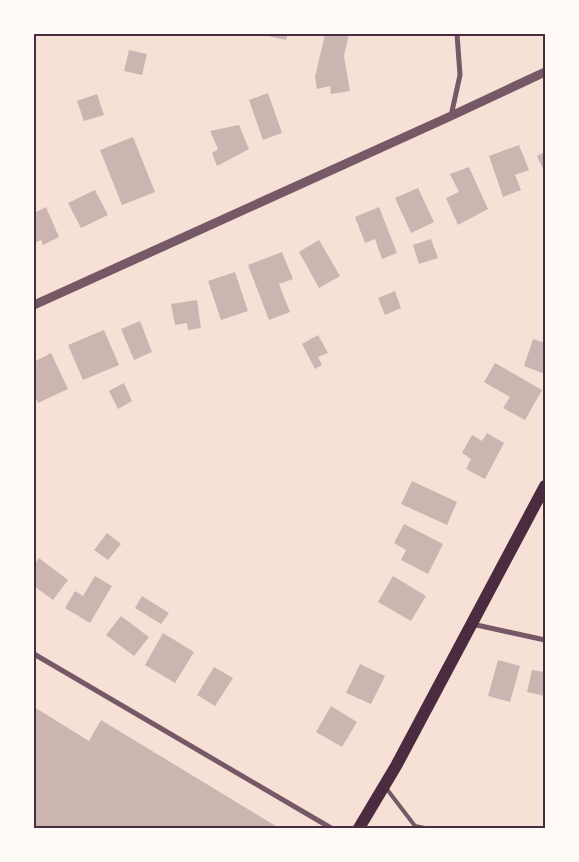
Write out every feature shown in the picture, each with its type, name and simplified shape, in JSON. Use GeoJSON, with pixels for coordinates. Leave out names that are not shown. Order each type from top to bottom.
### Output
{"type":"FeatureCollection","features":[{"type":"Feature","properties":{"kind":"main road"},"geometry":{"type":"LineString","coordinates":[[359,828],[385,786],[545,486]]}},
{"type":"Feature","properties":{"kind":"street"},"geometry":{"type":"LineString","coordinates":[[451,116],[460,75],[457,34]]}},
{"type":"Feature","properties":{"kind":"street"},"geometry":{"type":"LineString","coordinates":[[34,305],[545,72]]}},
{"type":"Feature","properties":{"kind":"street"},"geometry":{"type":"LineString","coordinates":[[472,624],[545,640]]}},
{"type":"Feature","properties":{"kind":"street"},"geometry":{"type":"LineString","coordinates":[[34,654],[331,828]]}},
{"type":"Feature","properties":{"kind":"lane"},"geometry":{"type":"LineString","coordinates":[[385,786],[416,827],[425,828]]}},
{"type":"Feature","properties":{"kind":"building"},"geometry":{"type":"Polygon","coordinates":[[[269,34],[288,34],[286,40],[268,36],[269,34]]]}},
{"type":"Feature","properties":{"kind":"building"},"geometry":{"type":"Polygon","coordinates":[[[325,34],[349,34],[344,56],[350,91],[331,94],[330,86],[317,89],[315,77],[325,34]]]}},
{"type":"Feature","properties":{"kind":"building"},"geometry":{"type":"Polygon","coordinates":[[[129,50],[147,54],[142,75],[124,71],[129,50]]]}},
{"type":"Feature","properties":{"kind":"building"},"geometry":{"type":"Polygon","coordinates":[[[268,93],[282,133],[263,140],[249,100],[268,93]]]}},
{"type":"Feature","properties":{"kind":"building"},"geometry":{"type":"Polygon","coordinates":[[[97,94],[104,115],[84,121],[77,101],[97,94]]]}},
{"type":"Feature","properties":{"kind":"building"},"geometry":{"type":"Polygon","coordinates":[[[239,125],[249,149],[217,166],[212,153],[218,149],[210,131],[239,125]]]}},
{"type":"Feature","properties":{"kind":"building"},"geometry":{"type":"Polygon","coordinates":[[[133,137],[155,192],[122,205],[100,150],[133,137]]]}},
{"type":"Feature","properties":{"kind":"building"},"geometry":{"type":"Polygon","coordinates":[[[519,145],[529,170],[515,175],[521,190],[503,197],[489,156],[519,145]]]}},
{"type":"Feature","properties":{"kind":"building"},"geometry":{"type":"Polygon","coordinates":[[[545,152],[545,173],[537,156],[545,152]]]}},
{"type":"Feature","properties":{"kind":"building"},"geometry":{"type":"Polygon","coordinates":[[[469,167],[488,209],[458,225],[446,198],[459,192],[450,174],[469,167]]]}},
{"type":"Feature","properties":{"kind":"building"},"geometry":{"type":"Polygon","coordinates":[[[418,188],[434,222],[411,233],[395,198],[418,188]]]}},
{"type":"Feature","properties":{"kind":"building"},"geometry":{"type":"Polygon","coordinates":[[[95,190],[108,215],[81,228],[68,203],[95,190]]]}},
{"type":"Feature","properties":{"kind":"building"},"geometry":{"type":"Polygon","coordinates":[[[46,207],[59,237],[43,245],[41,240],[34,243],[34,213],[46,207]]]}},
{"type":"Feature","properties":{"kind":"building"},"geometry":{"type":"Polygon","coordinates":[[[379,207],[397,253],[382,259],[375,239],[365,243],[355,217],[379,207]]]}},
{"type":"Feature","properties":{"kind":"building"},"geometry":{"type":"Polygon","coordinates":[[[431,239],[438,258],[419,264],[413,245],[431,239]]]}},
{"type":"Feature","properties":{"kind":"building"},"geometry":{"type":"Polygon","coordinates":[[[319,240],[340,276],[319,288],[299,252],[319,240]]]}},
{"type":"Feature","properties":{"kind":"building"},"geometry":{"type":"Polygon","coordinates":[[[282,252],[293,279],[279,284],[290,312],[269,320],[248,265],[282,252]]]}},
{"type":"Feature","properties":{"kind":"building"},"geometry":{"type":"Polygon","coordinates":[[[235,272],[248,311],[221,320],[208,281],[235,272]]]}},
{"type":"Feature","properties":{"kind":"building"},"geometry":{"type":"Polygon","coordinates":[[[395,291],[401,308],[385,315],[378,298],[395,291]]]}},
{"type":"Feature","properties":{"kind":"building"},"geometry":{"type":"Polygon","coordinates":[[[197,300],[201,328],[188,330],[187,323],[175,325],[171,304],[197,300]]]}},
{"type":"Feature","properties":{"kind":"building"},"geometry":{"type":"Polygon","coordinates":[[[140,321],[152,352],[134,360],[121,329],[140,321]]]}},
{"type":"Feature","properties":{"kind":"building"},"geometry":{"type":"Polygon","coordinates":[[[104,330],[119,365],[83,380],[68,345],[104,330]]]}},
{"type":"Feature","properties":{"kind":"building"},"geometry":{"type":"Polygon","coordinates":[[[318,335],[328,353],[318,357],[322,365],[315,369],[302,344],[318,335]]]}},
{"type":"Feature","properties":{"kind":"building"},"geometry":{"type":"Polygon","coordinates":[[[533,339],[545,343],[545,374],[524,366],[533,339]]]}},
{"type":"Feature","properties":{"kind":"building"},"geometry":{"type":"Polygon","coordinates":[[[51,353],[68,389],[38,403],[34,394],[34,362],[51,353]]]}},
{"type":"Feature","properties":{"kind":"building"},"geometry":{"type":"Polygon","coordinates":[[[495,363],[542,390],[525,420],[503,408],[510,397],[484,382],[495,363]]]}},
{"type":"Feature","properties":{"kind":"building"},"geometry":{"type":"Polygon","coordinates":[[[124,383],[132,401],[118,409],[109,391],[124,383]]]}},
{"type":"Feature","properties":{"kind":"building"},"geometry":{"type":"Polygon","coordinates":[[[487,433],[504,443],[485,479],[466,469],[471,459],[462,453],[472,435],[482,441],[487,433]]]}},
{"type":"Feature","properties":{"kind":"building"},"geometry":{"type":"Polygon","coordinates":[[[412,481],[457,502],[447,525],[401,504],[412,481]]]}},
{"type":"Feature","properties":{"kind":"building"},"geometry":{"type":"Polygon","coordinates":[[[404,524],[443,544],[428,574],[401,560],[406,550],[394,543],[404,524]]]}},
{"type":"Feature","properties":{"kind":"building"},"geometry":{"type":"Polygon","coordinates":[[[107,533],[121,544],[108,560],[94,550],[107,533]]]}},
{"type":"Feature","properties":{"kind":"building"},"geometry":{"type":"Polygon","coordinates":[[[39,558],[68,580],[53,600],[34,586],[34,565],[39,558]]]}},
{"type":"Feature","properties":{"kind":"building"},"geometry":{"type":"Polygon","coordinates":[[[95,576],[112,586],[90,623],[65,608],[75,591],[83,596],[95,576]]]}},
{"type":"Feature","properties":{"kind":"building"},"geometry":{"type":"Polygon","coordinates":[[[393,576],[426,596],[411,621],[378,602],[393,576]]]}},
{"type":"Feature","properties":{"kind":"building"},"geometry":{"type":"Polygon","coordinates":[[[142,596],[169,613],[161,624],[135,608],[142,596]]]}},
{"type":"Feature","properties":{"kind":"building"},"geometry":{"type":"Polygon","coordinates":[[[121,616],[149,637],[134,656],[106,635],[121,616]]]}},
{"type":"Feature","properties":{"kind":"building"},"geometry":{"type":"Polygon","coordinates":[[[163,633],[194,652],[175,683],[145,665],[163,633]]]}},
{"type":"Feature","properties":{"kind":"building"},"geometry":{"type":"Polygon","coordinates":[[[498,660],[520,666],[510,702],[488,696],[498,660]]]}},
{"type":"Feature","properties":{"kind":"building"},"geometry":{"type":"Polygon","coordinates":[[[360,664],[385,676],[371,704],[346,693],[360,664]]]}},
{"type":"Feature","properties":{"kind":"building"},"geometry":{"type":"Polygon","coordinates":[[[214,667],[233,678],[215,706],[197,695],[214,667]]]}},
{"type":"Feature","properties":{"kind":"building"},"geometry":{"type":"Polygon","coordinates":[[[532,670],[545,672],[545,696],[527,692],[532,670]]]}},
{"type":"Feature","properties":{"kind":"building"},"geometry":{"type":"Polygon","coordinates":[[[331,706],[357,722],[342,747],[316,732],[331,706]]]}},
{"type":"Feature","properties":{"kind":"building"},"geometry":{"type":"Polygon","coordinates":[[[34,707],[89,741],[101,720],[279,828],[34,828],[34,707]]]}}]}
